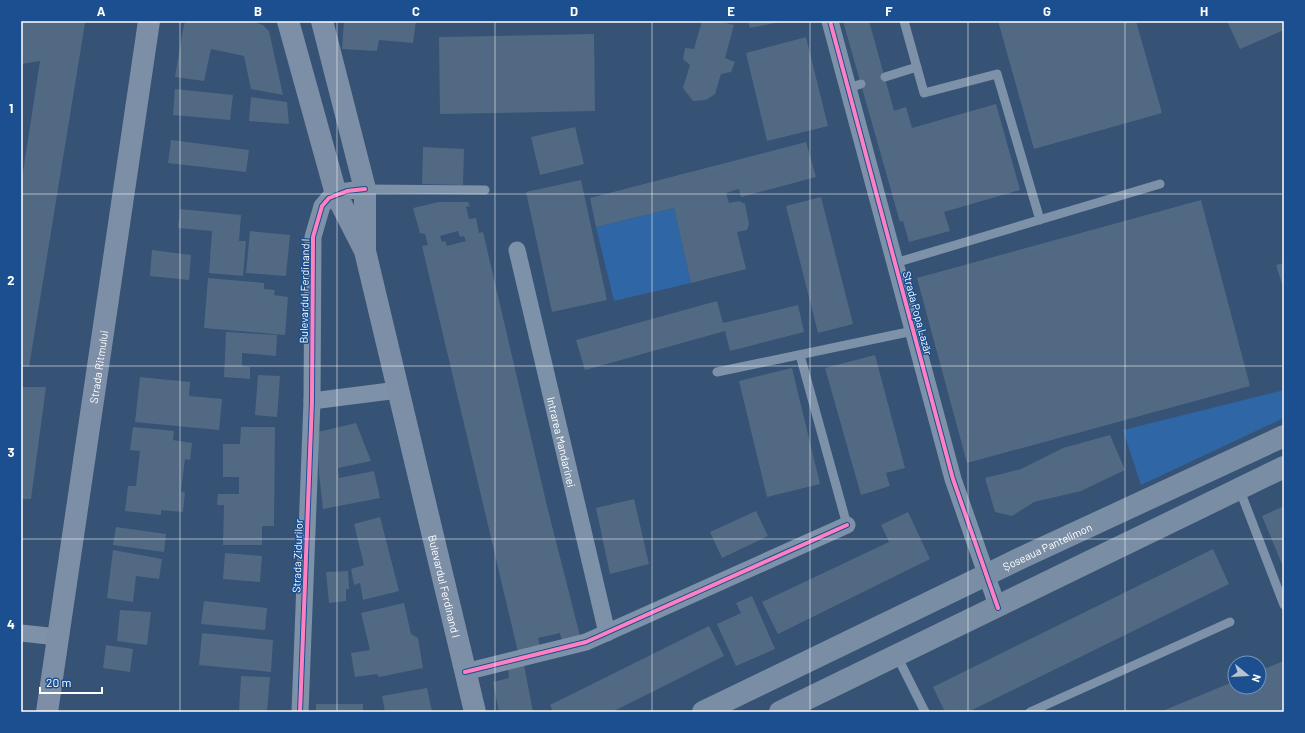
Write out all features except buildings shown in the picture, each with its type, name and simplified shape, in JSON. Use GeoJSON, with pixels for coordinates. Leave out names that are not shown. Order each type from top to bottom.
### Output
{"type":"FeatureCollection","features":[{"type":"Feature","properties":{"kind":"main road","name":"Strada Ritmului"},"geometry":{"type":"LineString","coordinates":[[47,712],[149,21]]}},
{"type":"Feature","properties":{"kind":"main road","name":"Bulevardul Ferdinand I"},"geometry":{"type":"LineString","coordinates":[[288,21],[336,194],[365,251]]}},
{"type":"Feature","properties":{"kind":"main road","name":"Bulevardul Ferdinand I"},"geometry":{"type":"LineString","coordinates":[[322,21],[365,189],[365,251],[475,712]]}},
{"type":"Feature","properties":{"kind":"main road","name":"Șoseaua Pantelimon"},"geometry":{"type":"LineString","coordinates":[[703,712],[985,575],[1284,436]]}},
{"type":"Feature","properties":{"kind":"main road"},"geometry":{"type":"LineString","coordinates":[[780,712],[998,608],[1284,467]]}},
{"type":"Feature","properties":{"kind":"street","name":"Strada Popa Lazăr"},"geometry":{"type":"LineString","coordinates":[[830,21],[855,86],[895,263],[953,479],[985,575],[998,608]]}},
{"type":"Feature","properties":{"kind":"street"},"geometry":{"type":"LineString","coordinates":[[336,194],[365,189]]}},
{"type":"Feature","properties":{"kind":"street","name":"Bulevardul Ferdinand I"},"geometry":{"type":"LineString","coordinates":[[312,401],[313,237],[322,206],[329,198],[336,194]]}},
{"type":"Feature","properties":{"kind":"street","name":"Intrarea Mandarinei"},"geometry":{"type":"LineString","coordinates":[[517,250],[607,633]]}},
{"type":"Feature","properties":{"kind":"street"},"geometry":{"type":"LineString","coordinates":[[312,401],[398,390]]}},
{"type":"Feature","properties":{"kind":"street","name":"Strada Zidurilor"},"geometry":{"type":"LineString","coordinates":[[300,712],[312,401]]}},
{"type":"Feature","properties":{"kind":"street"},"geometry":{"type":"LineString","coordinates":[[465,672],[586,642],[847,525]]}},
{"type":"Feature","properties":{"kind":"street"},"geometry":{"type":"LineString","coordinates":[[21,633],[58,637]]}},
{"type":"Feature","properties":{"kind":"lane"},"geometry":{"type":"LineString","coordinates":[[904,21],[924,93],[997,74],[1040,220]]}},
{"type":"Feature","properties":{"kind":"lane"},"geometry":{"type":"LineString","coordinates":[[885,77],[917,67]]}},
{"type":"Feature","properties":{"kind":"lane"},"geometry":{"type":"LineString","coordinates":[[895,263],[1160,184]]}},
{"type":"Feature","properties":{"kind":"lane"},"geometry":{"type":"LineString","coordinates":[[365,189],[485,190]]}},
{"type":"Feature","properties":{"kind":"lane"},"geometry":{"type":"LineString","coordinates":[[717,372],[913,331]]}},
{"type":"Feature","properties":{"kind":"lane"},"geometry":{"type":"LineString","coordinates":[[800,355],[847,525]]}},
{"type":"Feature","properties":{"kind":"lane"},"geometry":{"type":"LineString","coordinates":[[1239,488],[1284,605]]}},
{"type":"Feature","properties":{"kind":"lane"},"geometry":{"type":"LineString","coordinates":[[1030,712],[1230,622]]}},
{"type":"Feature","properties":{"kind":"lane"},"geometry":{"type":"LineString","coordinates":[[897,656],[925,712]]}},
{"type":"Feature","properties":{"kind":"shaded area"},"geometry":{"type":"Polygon","coordinates":[[[674,208],[691,283],[614,301],[596,227],[674,208]]]}},
{"type":"Feature","properties":{"kind":"shaded area"},"geometry":{"type":"Polygon","coordinates":[[[1284,390],[1284,418],[1141,485],[1123,430],[1284,390]]]}},
{"type":"Feature","properties":{"kind":"cycle path"},"geometry":{"type":"LineString","coordinates":[[830,21],[953,479],[998,608]]}},
{"type":"Feature","properties":{"kind":"cycle path"},"geometry":{"type":"LineString","coordinates":[[300,712],[312,401],[313,237],[322,206],[329,198],[347,191],[365,189]]}},
{"type":"Feature","properties":{"kind":"cycle path"},"geometry":{"type":"LineString","coordinates":[[465,672],[586,642],[847,525]]}}]}
